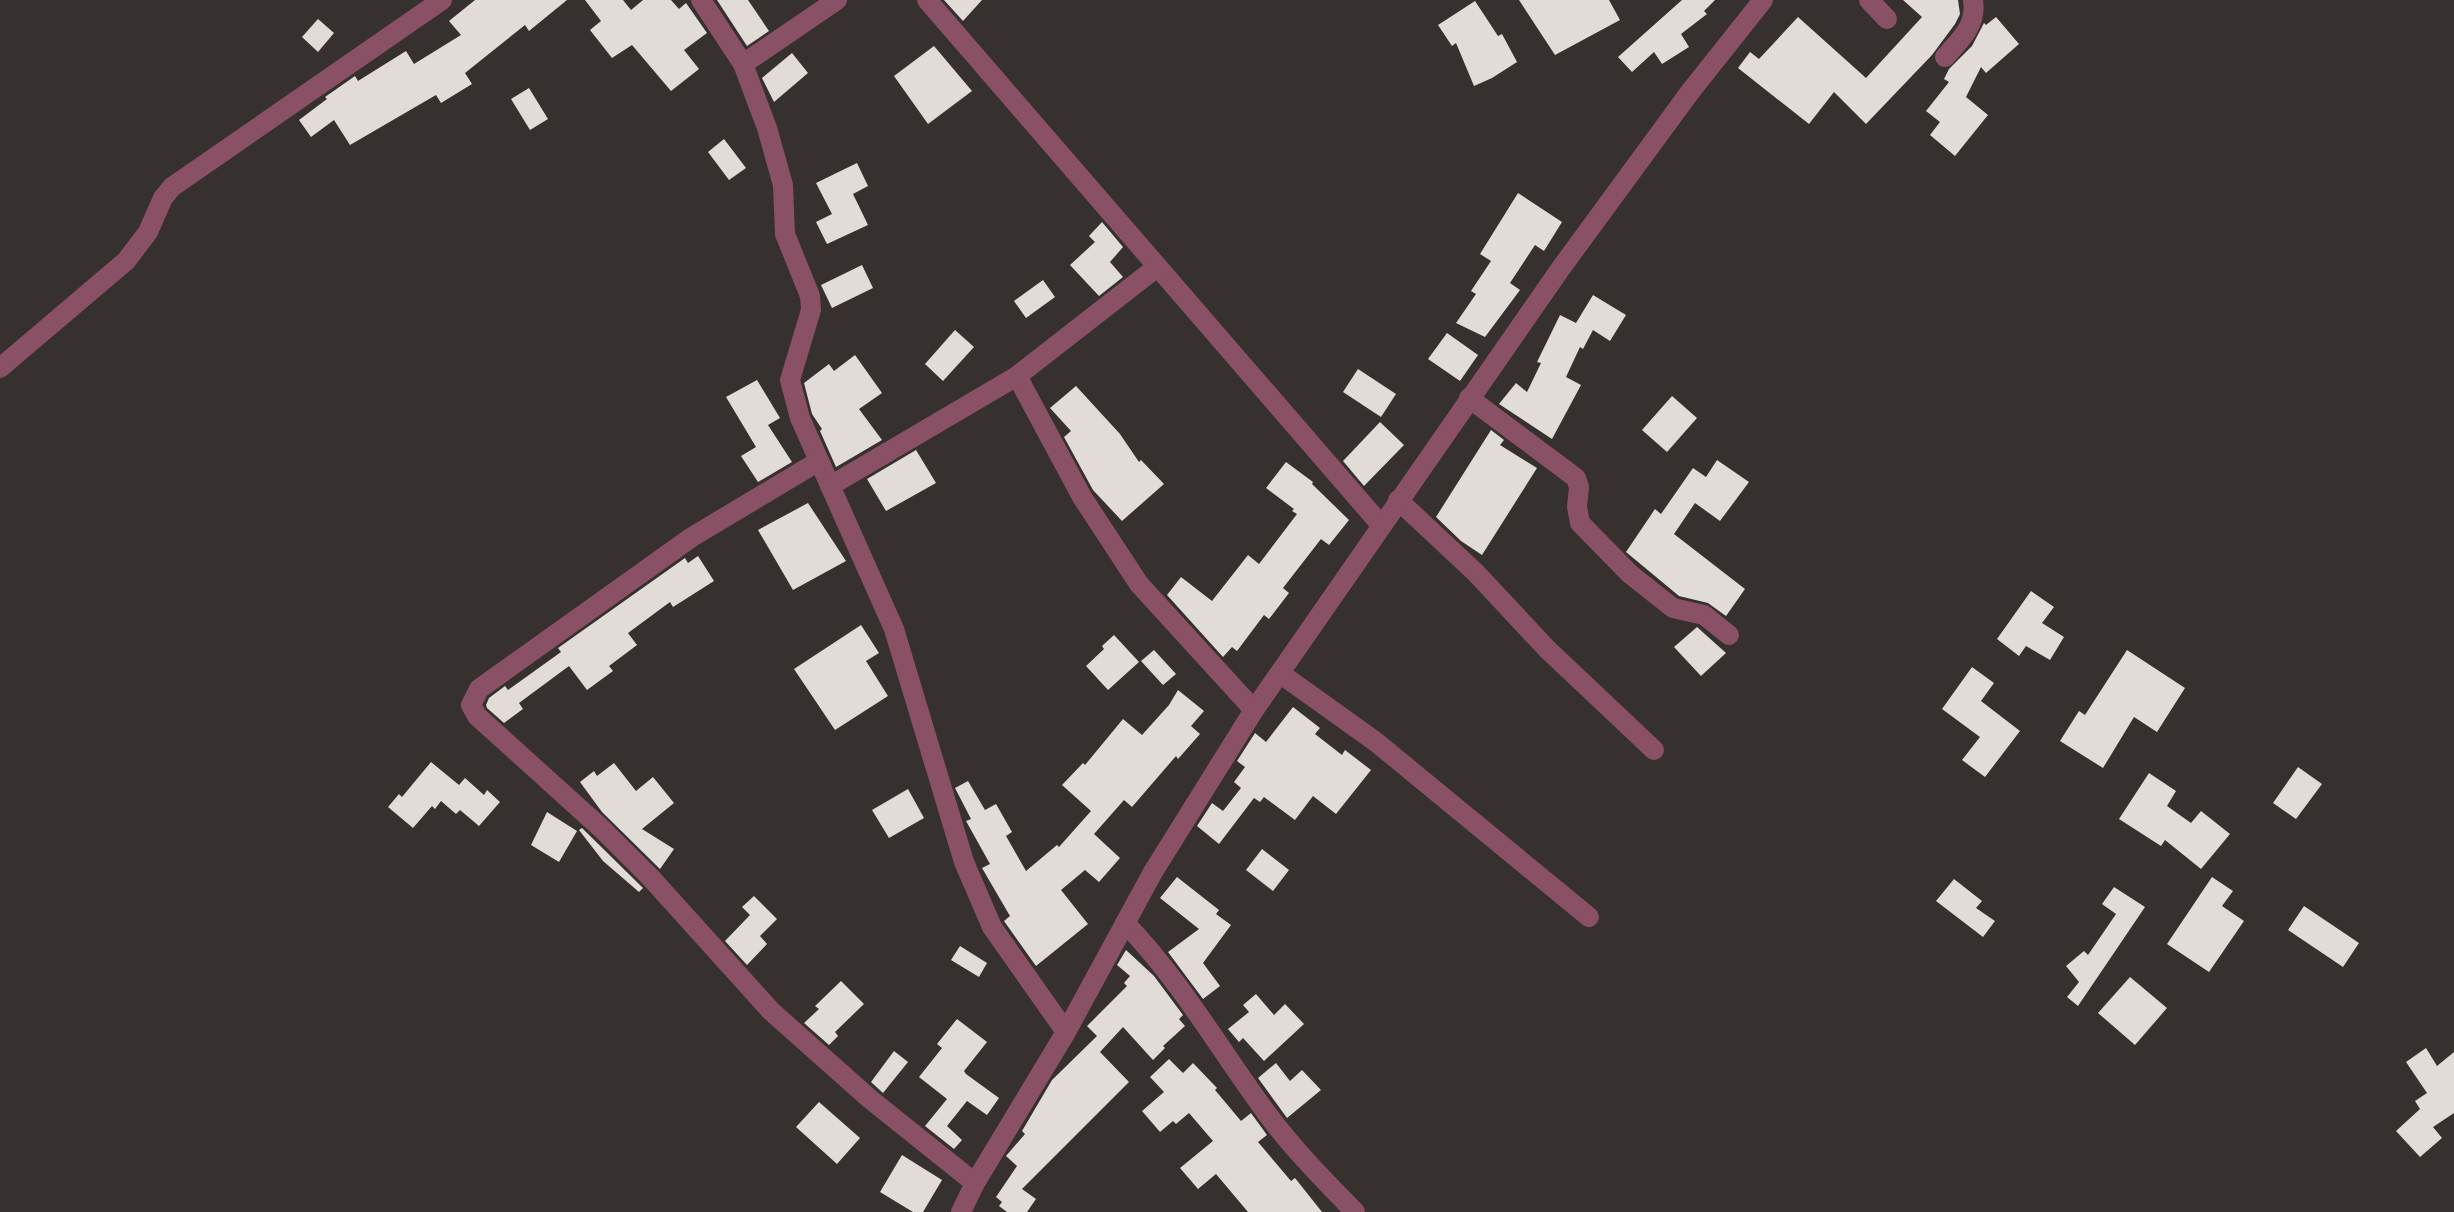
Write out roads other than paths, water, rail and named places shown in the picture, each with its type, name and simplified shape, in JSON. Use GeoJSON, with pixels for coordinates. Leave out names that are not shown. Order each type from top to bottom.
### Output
{"type":"FeatureCollection","features":[{"type":"Feature","properties":{"kind":"street"},"geometry":{"type":"LineString","coordinates":[[0,368],[126,261],[148,232],[163,198],[172,187],[442,0]]}},
{"type":"Feature","properties":{"kind":"street"},"geometry":{"type":"LineString","coordinates":[[701,0],[743,64],[767,128],[783,185],[785,234],[812,303],[790,380],[800,418],[894,629],[964,862],[992,927],[1066,1032]]}},
{"type":"Feature","properties":{"kind":"street"},"geometry":{"type":"LineString","coordinates":[[743,64],[837,0]]}},
{"type":"Feature","properties":{"kind":"street"},"geometry":{"type":"LineString","coordinates":[[927,0],[1381,525]]}},
{"type":"Feature","properties":{"kind":"street"},"geometry":{"type":"LineString","coordinates":[[961,1212],[975,1183],[1066,1032],[1125,923],[1254,710],[1469,398],[1681,104],[1763,0]]}},
{"type":"Feature","properties":{"kind":"street"},"geometry":{"type":"LineString","coordinates":[[1869,0],[1887,19]]}},
{"type":"Feature","properties":{"kind":"street"},"geometry":{"type":"LineString","coordinates":[[1945,57],[1968,32],[1975,12],[1973,0]]}},
{"type":"Feature","properties":{"kind":"street"},"geometry":{"type":"LineString","coordinates":[[830,486],[1017,376],[1157,267]]}},
{"type":"Feature","properties":{"kind":"street"},"geometry":{"type":"LineString","coordinates":[[1017,376],[1082,497],[1139,584],[1254,710]]}},
{"type":"Feature","properties":{"kind":"street"},"geometry":{"type":"LineString","coordinates":[[1469,398],[1576,478],[1580,523],[1630,574],[1673,608],[1704,615],[1729,635]]}},
{"type":"Feature","properties":{"kind":"street"},"geometry":{"type":"LineString","coordinates":[[819,461],[692,537],[479,689],[471,705],[477,716],[601,828],[651,878],[771,1011],[870,1099],[975,1183]]}},
{"type":"Feature","properties":{"kind":"street"},"geometry":{"type":"LineString","coordinates":[[1398,500],[1654,750]]}},
{"type":"Feature","properties":{"kind":"street"},"geometry":{"type":"LineString","coordinates":[[1281,674],[1376,742],[1589,917]]}},
{"type":"Feature","properties":{"kind":"street"},"geometry":{"type":"LineString","coordinates":[[1125,923],[1174,978],[1271,1119],[1355,1212]]}}]}
